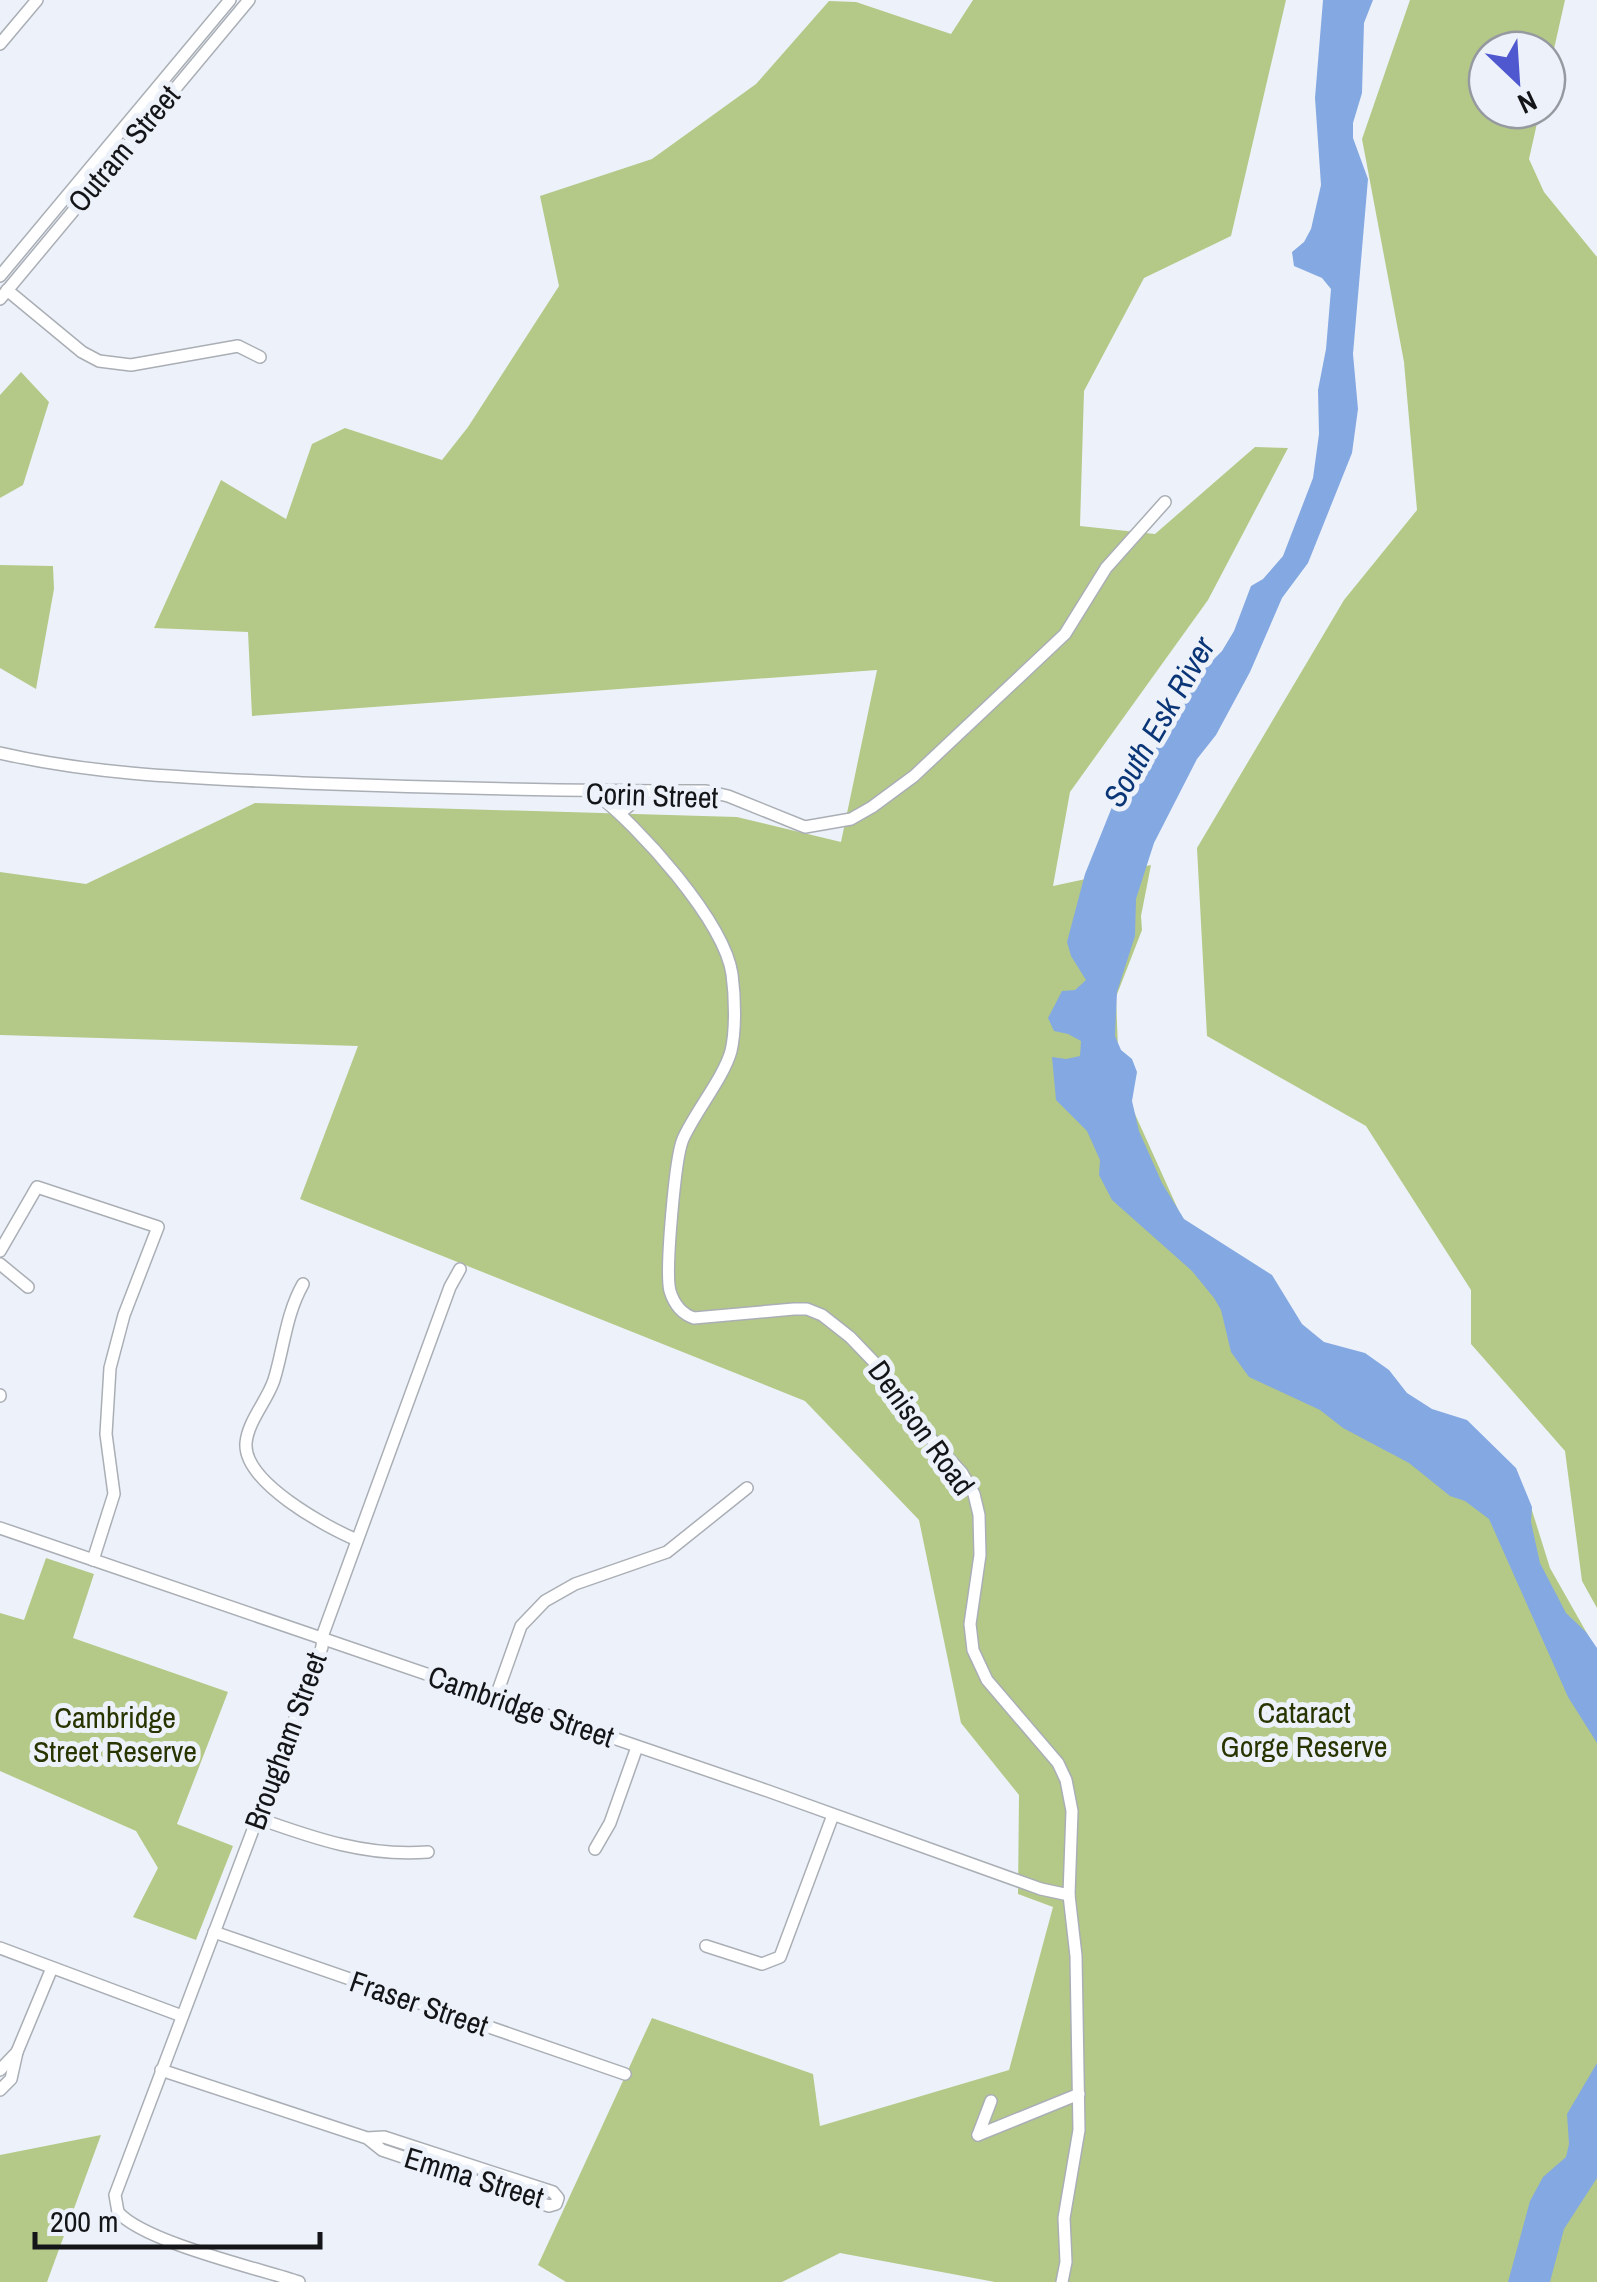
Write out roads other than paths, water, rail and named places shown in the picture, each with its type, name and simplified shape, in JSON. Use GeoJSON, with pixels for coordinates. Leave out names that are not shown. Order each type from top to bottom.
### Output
{"type":"FeatureCollection","features":[{"type":"Feature","properties":{"kind":"street"},"geometry":{"type":"LineString","coordinates":[[0,44],[37,0]]}},
{"type":"Feature","properties":{"kind":"street","name":"Outram Street"},"geometry":{"type":"LineString","coordinates":[[0,276],[230,0]]}},
{"type":"Feature","properties":{"kind":"street","name":"Outram Street"},"geometry":{"type":"LineString","coordinates":[[4,294],[249,0]]}},
{"type":"Feature","properties":{"kind":"street"},"geometry":{"type":"LineString","coordinates":[[178,62],[189,71]]}},
{"type":"Feature","properties":{"kind":"street"},"geometry":{"type":"LineString","coordinates":[[4,294],[99,361],[131,365],[238,346],[260,357]]}},
{"type":"Feature","properties":{"kind":"street","name":"Corin Street"},"geometry":{"type":"LineString","coordinates":[[0,753],[65,768],[179,777],[596,793],[706,792],[728,796],[805,827],[851,819],[914,776],[1065,634],[1106,568],[1165,502]]}},
{"type":"Feature","properties":{"kind":"street"},"geometry":{"type":"LineString","coordinates":[[620,813],[648,792]]}},
{"type":"Feature","properties":{"kind":"street","name":"Denison Road"},"geometry":{"type":"LineString","coordinates":[[596,793],[620,813],[663,862],[720,937],[733,979],[731,1050],[696,1113],[678,1156],[669,1289],[684,1314],[694,1318],[794,1309],[815,1311],[862,1348],[915,1421],[962,1473],[974,1494],[979,1515],[978,1574],[970,1624],[974,1650],[987,1680],[1044,1744],[1066,1780],[1073,1825],[1070,1895],[1079,2094],[1078,2142],[1064,2218],[1066,2262],[1062,2282]]}},
{"type":"Feature","properties":{"kind":"street"},"geometry":{"type":"LineString","coordinates":[[0,1251],[37,1187],[158,1228],[124,1315],[110,1368],[106,1434],[114,1494],[93,1560]]}},
{"type":"Feature","properties":{"kind":"street"},"geometry":{"type":"LineString","coordinates":[[0,1264],[28,1288]]}},
{"type":"Feature","properties":{"kind":"street","name":"Brougham Street"},"geometry":{"type":"LineString","coordinates":[[299,2282],[159,2236],[130,2222],[118,2212],[115,2192],[460,1269]]}},
{"type":"Feature","properties":{"kind":"street"},"geometry":{"type":"LineString","coordinates":[[303,1284],[288,1316],[272,1386],[248,1435],[246,1452],[257,1473],[302,1510],[357,1540]]}},
{"type":"Feature","properties":{"kind":"street"},"geometry":{"type":"LineString","coordinates":[[496,1699],[521,1626],[545,1601],[575,1584],[667,1552],[725,1502],[748,1488]]}},
{"type":"Feature","properties":{"kind":"street","name":"Cambridge Street"},"geometry":{"type":"LineString","coordinates":[[0,1528],[1040,1889],[1070,1895]]}},
{"type":"Feature","properties":{"kind":"street"},"geometry":{"type":"LineString","coordinates":[[595,1849],[610,1823],[637,1747]]}},
{"type":"Feature","properties":{"kind":"street"},"geometry":{"type":"LineString","coordinates":[[706,1946],[762,1964],[780,1957],[833,1816]]}},
{"type":"Feature","properties":{"kind":"street"},"geometry":{"type":"LineString","coordinates":[[257,1818],[338,1846],[399,1854],[428,1852]]}},
{"type":"Feature","properties":{"kind":"street","name":"Cambridge Street"},"geometry":{"type":"LineString","coordinates":[[1040,1889],[1058,1903],[1073,1926]]}},
{"type":"Feature","properties":{"kind":"street","name":"Fraser Street"},"geometry":{"type":"LineString","coordinates":[[214,1932],[625,2074]]}},
{"type":"Feature","properties":{"kind":"street"},"geometry":{"type":"LineString","coordinates":[[0,1948],[182,2016]]}},
{"type":"Feature","properties":{"kind":"street"},"geometry":{"type":"LineString","coordinates":[[0,2090],[10,2079],[17,2052],[52,1968]]}},
{"type":"Feature","properties":{"kind":"street"},"geometry":{"type":"LineString","coordinates":[[0,2070],[17,2052]]}},
{"type":"Feature","properties":{"kind":"street","name":"Emma Street"},"geometry":{"type":"LineString","coordinates":[[161,2070],[367,2138],[382,2150],[549,2206],[556,2204],[558,2198],[553,2192],[384,2137],[367,2138]]}},
{"type":"Feature","properties":{"kind":"street"},"geometry":{"type":"LineString","coordinates":[[990,2102],[978,2135],[1079,2094]]}},
{"type":"Feature","properties":{"kind":"water"},"geometry":{"type":"Polygon","coordinates":[[[1323,0],[1373,0],[1364,23],[1362,93],[1353,123],[1353,138],[1368,179],[1353,354],[1358,409],[1352,453],[1308,563],[1282,598],[1250,672],[1216,735],[1197,759],[1154,843],[1136,899],[1135,936],[1117,992],[1115,1036],[1137,1072],[1132,1101],[1139,1131],[1162,1183],[1184,1219],[1272,1275],[1302,1324],[1324,1342],[1365,1353],[1389,1370],[1407,1393],[1432,1409],[1467,1420],[1516,1468],[1532,1507],[1531,1522],[1540,1563],[1566,1613],[1597,1648],[1597,1743],[1568,1697],[1489,1519],[1465,1501],[1450,1496],[1409,1463],[1343,1428],[1320,1410],[1249,1377],[1231,1352],[1221,1310],[1214,1298],[1192,1271],[1112,1200],[1099,1175],[1100,1160],[1087,1131],[1056,1100],[1052,1057],[1080,1056],[1081,1041],[1054,1031],[1048,1018],[1062,991],[1075,990],[1086,980],[1067,942],[1085,874],[1112,807],[1156,748],[1201,672],[1222,651],[1251,586],[1263,579],[1283,556],[1313,478],[1319,434],[1318,390],[1331,289],[1322,278],[1294,266],[1292,252],[1311,229],[1321,185],[1315,98],[1323,0]]]}},
{"type":"Feature","properties":{"kind":"water"},"geometry":{"type":"Polygon","coordinates":[[[1597,2063],[1597,2178],[1564,2229],[1550,2282],[1508,2282],[1530,2201],[1543,2177],[1566,2157],[1567,2114],[1597,2063]]]}},
{"type":"Feature","properties":{"kind":"water label","name":"South Esk River"},"geometry":{"type":"Point","coordinates":[1159,722]}},
{"type":"Feature","properties":{"kind":"park label","name":"Cataract Gorge Reserve"},"geometry":{"type":"Point","coordinates":[1304,1730]}},
{"type":"Feature","properties":{"kind":"park label","name":"Cambridge Street Reserve"},"geometry":{"type":"Point","coordinates":[115,1735]}}]}
